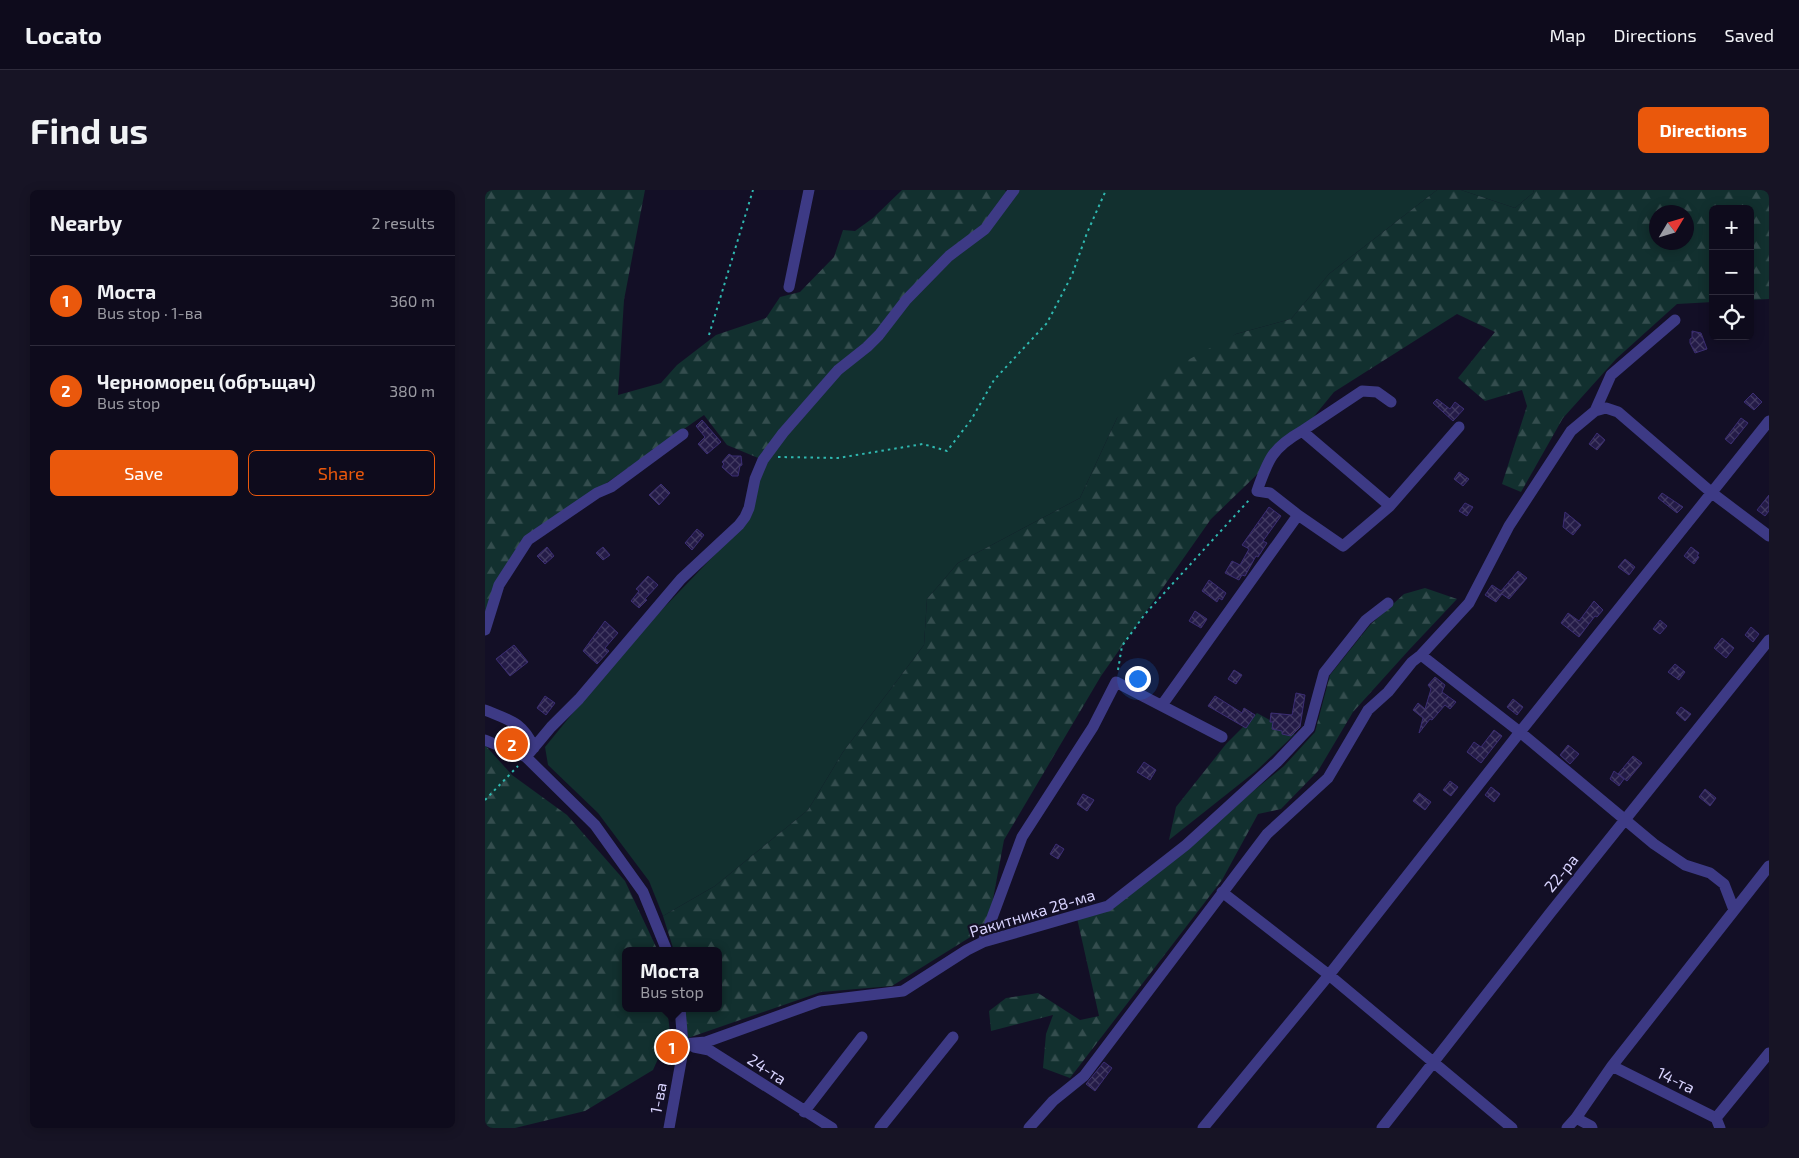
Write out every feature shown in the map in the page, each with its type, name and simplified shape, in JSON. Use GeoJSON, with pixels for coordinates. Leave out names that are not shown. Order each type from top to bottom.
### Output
{"type":"FeatureCollection","features":[{"type":"Feature","properties":{"kind":"street"},"geometry":{"type":"LineString","coordinates":[[789,287],[809,190]]}},
{"type":"Feature","properties":{"kind":"street"},"geometry":{"type":"LineString","coordinates":[[530,752],[579,699],[681,579],[739,525],[749,508],[755,479],[763,460],[783,433],[832,376],[879,335],[906,300],[949,256],[985,229],[1014,190]]}},
{"type":"Feature","properties":{"kind":"street"},"geometry":{"type":"LineString","coordinates":[[1595,411],[1611,375],[1675,320]]}},
{"type":"Feature","properties":{"kind":"street"},"geometry":{"type":"LineString","coordinates":[[1391,402],[1377,392],[1362,391],[1302,432],[1285,440],[1269,459],[1257,491],[1270,493],[1343,546],[1390,506],[1459,427]]}},
{"type":"Feature","properties":{"kind":"street"},"geometry":{"type":"LineString","coordinates":[[1029,1128],[1053,1101],[1084,1076],[1267,834],[1328,778],[1368,710],[1388,692],[1412,662],[1421,655],[1469,603],[1509,526],[1555,455],[1571,431],[1595,411],[1606,408],[1618,412],[1712,493],[1769,536]]}},
{"type":"Feature","properties":{"kind":"street"},"geometry":{"type":"LineString","coordinates":[[1203,1128],[1329,975],[1520,732],[1769,421]]}},
{"type":"Feature","properties":{"kind":"street"},"geometry":{"type":"LineString","coordinates":[[1302,432],[1390,506]]}},
{"type":"Feature","properties":{"kind":"street"},"geometry":{"type":"LineString","coordinates":[[485,630],[499,585],[528,540],[597,493],[611,487],[683,434]]}},
{"type":"Feature","properties":{"kind":"street"},"geometry":{"type":"LineString","coordinates":[[1162,705],[1298,515]]}},
{"type":"Feature","properties":{"kind":"street","name":"Ракитника 28-ма"},"geometry":{"type":"LineString","coordinates":[[683,1044],[706,1042],[820,1001],[903,991],[967,950],[983,942],[1108,906],[1186,845],[1277,762],[1309,728],[1324,673],[1366,620],[1388,603]]}},
{"type":"Feature","properties":{"kind":"street","name":"22-ра"},"geometry":{"type":"LineString","coordinates":[[1382,1128],[1551,912],[1769,640]]}},
{"type":"Feature","properties":{"kind":"street"},"geometry":{"type":"LineString","coordinates":[[1421,655],[1520,732],[1654,844],[1685,865],[1710,873],[1724,884],[1734,910]]}},
{"type":"Feature","properties":{"kind":"street"},"geometry":{"type":"LineString","coordinates":[[983,942],[1022,837],[1093,727],[1116,682],[1222,737]]}},
{"type":"Feature","properties":{"kind":"street"},"geometry":{"type":"LineString","coordinates":[[485,710],[509,719],[520,726],[526,733],[530,752],[595,824],[643,892],[665,947]]}},
{"type":"Feature","properties":{"kind":"street"},"geometry":{"type":"LineString","coordinates":[[485,740],[530,752]]}},
{"type":"Feature","properties":{"kind":"street"},"geometry":{"type":"LineString","coordinates":[[1567,1128],[1612,1066],[1769,866]]}},
{"type":"Feature","properties":{"kind":"street"},"geometry":{"type":"LineString","coordinates":[[1223,892],[1329,975],[1512,1128]]}},
{"type":"Feature","properties":{"kind":"street","name":"1-ва"},"geometry":{"type":"LineString","coordinates":[[669,1128],[683,1044],[679,1012]]}},
{"type":"Feature","properties":{"kind":"street"},"geometry":{"type":"LineString","coordinates":[[804,1112],[862,1037]]}},
{"type":"Feature","properties":{"kind":"street"},"geometry":{"type":"LineString","coordinates":[[880,1128],[953,1037]]}},
{"type":"Feature","properties":{"kind":"street","name":"24-та"},"geometry":{"type":"LineString","coordinates":[[683,1044],[709,1050],[831,1128]]}},
{"type":"Feature","properties":{"kind":"street"},"geometry":{"type":"LineString","coordinates":[[1718,1123],[1769,1053]]}},
{"type":"Feature","properties":{"kind":"street","name":"14-та"},"geometry":{"type":"LineString","coordinates":[[1612,1066],[1718,1123]]}},
{"type":"Feature","properties":{"kind":"street"},"geometry":{"type":"LineString","coordinates":[[1576,1118],[1592,1128]]}},
{"type":"Feature","properties":{"kind":"path"},"geometry":{"type":"LineString","coordinates":[[709,335],[753,190]]}},
{"type":"Feature","properties":{"kind":"path"},"geometry":{"type":"LineString","coordinates":[[763,460],[785,456],[838,458],[923,444],[947,451],[971,420],[994,380],[1047,323],[1072,275],[1087,233],[1106,190]]}},
{"type":"Feature","properties":{"kind":"path"},"geometry":{"type":"LineString","coordinates":[[1116,682],[1122,646],[1145,614],[1257,491]]}},
{"type":"Feature","properties":{"kind":"path"},"geometry":{"type":"LineString","coordinates":[[485,800],[530,752]]}},
{"type":"Feature","properties":{"kind":"green space"},"geometry":{"type":"Polygon","coordinates":[[[485,190],[645,190],[624,300],[618,395],[661,383],[677,365],[716,335],[766,318],[780,297],[800,292],[834,257],[843,230],[855,231],[873,218],[902,190],[1005,190],[1009,196],[985,229],[949,256],[763,460],[727,445],[704,415],[529,537],[497,584],[485,629],[485,190]]]}},
{"type":"Feature","properties":{"kind":"green space"},"geometry":{"type":"Polygon","coordinates":[[[1017,190],[1437,190],[1329,274],[1291,319],[1236,334],[1117,418],[1080,498],[958,563],[927,599],[924,645],[843,752],[808,810],[715,886],[663,916],[649,881],[598,813],[548,765],[545,747],[629,644],[749,519],[763,460],[820,389],[1017,190]]]}},
{"type":"Feature","properties":{"kind":"green space"},"geometry":{"type":"Polygon","coordinates":[[[1437,190],[1461,190],[1515,208],[1534,190],[1769,190],[1769,299],[1754,300],[1754,205],[1709,205],[1709,302],[1677,304],[1616,359],[1563,418],[1521,492],[1502,484],[1527,406],[1522,390],[1485,401],[1458,378],[1495,332],[1457,314],[1334,392],[1302,431],[1211,519],[1101,676],[1004,840],[988,926],[892,986],[821,992],[688,1038],[685,1012],[722,1012],[722,947],[673,947],[663,916],[715,886],[808,810],[843,752],[924,645],[927,599],[958,563],[1080,498],[1117,418],[1149,381],[1236,334],[1291,319],[1329,274],[1437,190]]]}},
{"type":"Feature","properties":{"kind":"green space"},"geometry":{"type":"Polygon","coordinates":[[[1461,190],[1534,190],[1515,208],[1461,190]]]}},
{"type":"Feature","properties":{"kind":"green space"},"geometry":{"type":"Polygon","coordinates":[[[1425,588],[1457,599],[1353,712],[1318,771],[1281,809],[1258,814],[1222,880],[1070,1078],[1043,1068],[1046,1034],[1053,1015],[991,1031],[989,1011],[1006,998],[1038,993],[1080,1020],[1099,1016],[1077,918],[1109,909],[1284,766],[1315,732],[1330,675],[1370,625],[1404,594],[1425,588]]]}},
{"type":"Feature","properties":{"kind":"green space"},"geometry":{"type":"Polygon","coordinates":[[[1257,713],[1295,734],[1256,771],[1169,840],[1176,807],[1226,744],[1257,713]]]}},
{"type":"Feature","properties":{"kind":"green space"},"geometry":{"type":"Polygon","coordinates":[[[485,745],[512,775],[567,815],[625,881],[656,947],[622,947],[622,1012],[668,1012],[670,1032],[653,1070],[585,1111],[515,1128],[485,1128],[485,745]]]}},
{"type":"Feature","properties":{"kind":"building"},"geometry":{"type":"Polygon","coordinates":[[[1692,331],[1701,333],[1707,349],[1695,353],[1690,343],[1692,331]]]}},
{"type":"Feature","properties":{"kind":"building"},"geometry":{"type":"Polygon","coordinates":[[[1753,393],[1762,402],[1754,410],[1744,402],[1753,393]]]}},
{"type":"Feature","properties":{"kind":"building"},"geometry":{"type":"Polygon","coordinates":[[[1437,399],[1450,409],[1455,402],[1464,409],[1453,421],[1433,403],[1437,399]]]}},
{"type":"Feature","properties":{"kind":"building"},"geometry":{"type":"Polygon","coordinates":[[[1741,418],[1748,423],[1731,444],[1725,439],[1741,418]]]}},
{"type":"Feature","properties":{"kind":"building"},"geometry":{"type":"Polygon","coordinates":[[[702,420],[721,442],[707,454],[698,444],[705,437],[696,426],[702,420]]]}},
{"type":"Feature","properties":{"kind":"building"},"geometry":{"type":"Polygon","coordinates":[[[1597,433],[1605,440],[1597,450],[1589,444],[1597,433]]]}},
{"type":"Feature","properties":{"kind":"building"},"geometry":{"type":"Polygon","coordinates":[[[729,454],[741,456],[742,465],[740,466],[738,476],[732,476],[722,467],[724,464],[722,462],[729,454]]]}},
{"type":"Feature","properties":{"kind":"building"},"geometry":{"type":"Polygon","coordinates":[[[1459,472],[1469,479],[1463,486],[1454,479],[1459,472]]]}},
{"type":"Feature","properties":{"kind":"building"},"geometry":{"type":"Polygon","coordinates":[[[661,484],[670,493],[659,505],[649,495],[661,484]]]}},
{"type":"Feature","properties":{"kind":"building"},"geometry":{"type":"Polygon","coordinates":[[[1662,493],[1683,507],[1677,513],[1658,498],[1662,493]]]}},
{"type":"Feature","properties":{"kind":"building"},"geometry":{"type":"Polygon","coordinates":[[[1769,495],[1769,511],[1765,516],[1757,510],[1769,495]]]}},
{"type":"Feature","properties":{"kind":"building"},"geometry":{"type":"Polygon","coordinates":[[[1465,503],[1473,507],[1467,516],[1459,511],[1465,503]]]}},
{"type":"Feature","properties":{"kind":"building"},"geometry":{"type":"Polygon","coordinates":[[[1269,507],[1281,516],[1263,541],[1267,543],[1258,557],[1256,556],[1245,576],[1242,575],[1239,580],[1225,573],[1232,561],[1240,565],[1249,549],[1242,545],[1269,507]]]}},
{"type":"Feature","properties":{"kind":"building"},"geometry":{"type":"Polygon","coordinates":[[[1565,512],[1581,525],[1573,535],[1563,527],[1565,512]]]}},
{"type":"Feature","properties":{"kind":"building"},"geometry":{"type":"Polygon","coordinates":[[[697,529],[704,535],[692,550],[685,543],[697,529]]]}},
{"type":"Feature","properties":{"kind":"building"},"geometry":{"type":"Polygon","coordinates":[[[547,547],[554,556],[545,564],[537,556],[547,547]]]}},
{"type":"Feature","properties":{"kind":"building"},"geometry":{"type":"Polygon","coordinates":[[[603,547],[610,555],[603,560],[596,553],[603,547]]]}},
{"type":"Feature","properties":{"kind":"building"},"geometry":{"type":"Polygon","coordinates":[[[1691,547],[1699,553],[1697,556],[1699,557],[1694,564],[1684,556],[1691,547]]]}},
{"type":"Feature","properties":{"kind":"building"},"geometry":{"type":"Polygon","coordinates":[[[1625,559],[1635,567],[1629,575],[1618,567],[1625,559]]]}},
{"type":"Feature","properties":{"kind":"building"},"geometry":{"type":"Polygon","coordinates":[[[1518,571],[1527,578],[1509,599],[1502,594],[1496,602],[1485,595],[1492,585],[1501,591],[1518,571]]]}},
{"type":"Feature","properties":{"kind":"building"},"geometry":{"type":"Polygon","coordinates":[[[648,576],[658,585],[639,608],[631,601],[639,591],[636,589],[648,576]]]}},
{"type":"Feature","properties":{"kind":"building"},"geometry":{"type":"Polygon","coordinates":[[[1209,580],[1226,593],[1222,600],[1219,598],[1217,602],[1202,591],[1209,580]]]}},
{"type":"Feature","properties":{"kind":"building"},"geometry":{"type":"Polygon","coordinates":[[[1594,601],[1603,610],[1597,617],[1595,616],[1579,637],[1561,623],[1568,613],[1579,621],[1594,601]]]}},
{"type":"Feature","properties":{"kind":"building"},"geometry":{"type":"Polygon","coordinates":[[[1195,611],[1207,619],[1201,628],[1189,621],[1195,611]]]}},
{"type":"Feature","properties":{"kind":"building"},"geometry":{"type":"Polygon","coordinates":[[[1660,620],[1667,626],[1660,634],[1653,629],[1660,620]]]}},
{"type":"Feature","properties":{"kind":"building"},"geometry":{"type":"Polygon","coordinates":[[[605,621],[618,633],[605,648],[609,651],[597,664],[583,651],[605,621]]]}},
{"type":"Feature","properties":{"kind":"building"},"geometry":{"type":"Polygon","coordinates":[[[1751,627],[1759,634],[1753,642],[1745,635],[1751,627]]]}},
{"type":"Feature","properties":{"kind":"building"},"geometry":{"type":"Polygon","coordinates":[[[1722,638],[1734,648],[1726,658],[1714,648],[1722,638]]]}},
{"type":"Feature","properties":{"kind":"building"},"geometry":{"type":"Polygon","coordinates":[[[514,645],[528,662],[510,676],[496,659],[514,645]]]}},
{"type":"Feature","properties":{"kind":"building"},"geometry":{"type":"Polygon","coordinates":[[[1675,664],[1685,672],[1679,680],[1668,672],[1675,664]]]}},
{"type":"Feature","properties":{"kind":"building"},"geometry":{"type":"Polygon","coordinates":[[[1234,670],[1242,675],[1236,684],[1228,679],[1234,670]]]}},
{"type":"Feature","properties":{"kind":"building"},"geometry":{"type":"Polygon","coordinates":[[[1435,677],[1445,685],[1442,692],[1456,702],[1450,709],[1445,705],[1419,733],[1423,718],[1413,710],[1418,703],[1425,709],[1431,689],[1428,685],[1435,677]]]}},
{"type":"Feature","properties":{"kind":"building"},"geometry":{"type":"Polygon","coordinates":[[[1296,693],[1305,695],[1300,727],[1291,736],[1282,734],[1282,731],[1272,729],[1273,722],[1270,722],[1271,713],[1292,715],[1296,693]]]}},
{"type":"Feature","properties":{"kind":"building"},"geometry":{"type":"Polygon","coordinates":[[[545,696],[555,703],[546,715],[537,708],[545,696]]]}},
{"type":"Feature","properties":{"kind":"building"},"geometry":{"type":"Polygon","coordinates":[[[1215,696],[1242,713],[1244,708],[1255,715],[1246,728],[1208,706],[1215,696]]]}},
{"type":"Feature","properties":{"kind":"building"},"geometry":{"type":"Polygon","coordinates":[[[1513,699],[1523,707],[1517,715],[1507,707],[1513,699]]]}},
{"type":"Feature","properties":{"kind":"building"},"geometry":{"type":"Polygon","coordinates":[[[1681,707],[1691,714],[1685,721],[1676,713],[1681,707]]]}},
{"type":"Feature","properties":{"kind":"building"},"geometry":{"type":"Polygon","coordinates":[[[1494,730],[1502,736],[1481,763],[1467,752],[1474,742],[1481,747],[1494,730]]]}},
{"type":"Feature","properties":{"kind":"building"},"geometry":{"type":"Polygon","coordinates":[[[1568,745],[1579,754],[1570,764],[1560,755],[1568,745]]]}},
{"type":"Feature","properties":{"kind":"building"},"geometry":{"type":"Polygon","coordinates":[[[1633,756],[1642,763],[1627,781],[1618,774],[1633,756]]]}},
{"type":"Feature","properties":{"kind":"building"},"geometry":{"type":"Polygon","coordinates":[[[1144,762],[1156,770],[1150,780],[1137,772],[1144,762]]]}},
{"type":"Feature","properties":{"kind":"building"},"geometry":{"type":"Polygon","coordinates":[[[1614,771],[1624,779],[1619,786],[1610,779],[1614,771]]]}},
{"type":"Feature","properties":{"kind":"building"},"geometry":{"type":"Polygon","coordinates":[[[1450,781],[1458,787],[1451,796],[1443,790],[1450,781]]]}},
{"type":"Feature","properties":{"kind":"building"},"geometry":{"type":"Polygon","coordinates":[[[1491,787],[1500,794],[1494,802],[1485,795],[1491,787]]]}},
{"type":"Feature","properties":{"kind":"building"},"geometry":{"type":"Polygon","coordinates":[[[1705,789],[1716,798],[1710,806],[1699,797],[1705,789]]]}},
{"type":"Feature","properties":{"kind":"building"},"geometry":{"type":"Polygon","coordinates":[[[1419,793],[1431,802],[1425,810],[1413,801],[1419,793]]]}},
{"type":"Feature","properties":{"kind":"building"},"geometry":{"type":"Polygon","coordinates":[[[1083,794],[1094,800],[1087,811],[1077,804],[1083,794]]]}},
{"type":"Feature","properties":{"kind":"building"},"geometry":{"type":"Polygon","coordinates":[[[1056,844],[1064,849],[1058,859],[1050,854],[1056,844]]]}},
{"type":"Feature","properties":{"kind":"building"},"geometry":{"type":"Polygon","coordinates":[[[1104,1062],[1112,1068],[1095,1091],[1086,1084],[1104,1062]]]}},
{"type":"Feature","properties":{"kind":"place","name":"Черноморец (обръщач)"},"geometry":{"type":"Point","coordinates":[512,744]}},
{"type":"Feature","properties":{"kind":"place","name":"Моста"},"geometry":{"type":"Point","coordinates":[672,1047]}}]}
